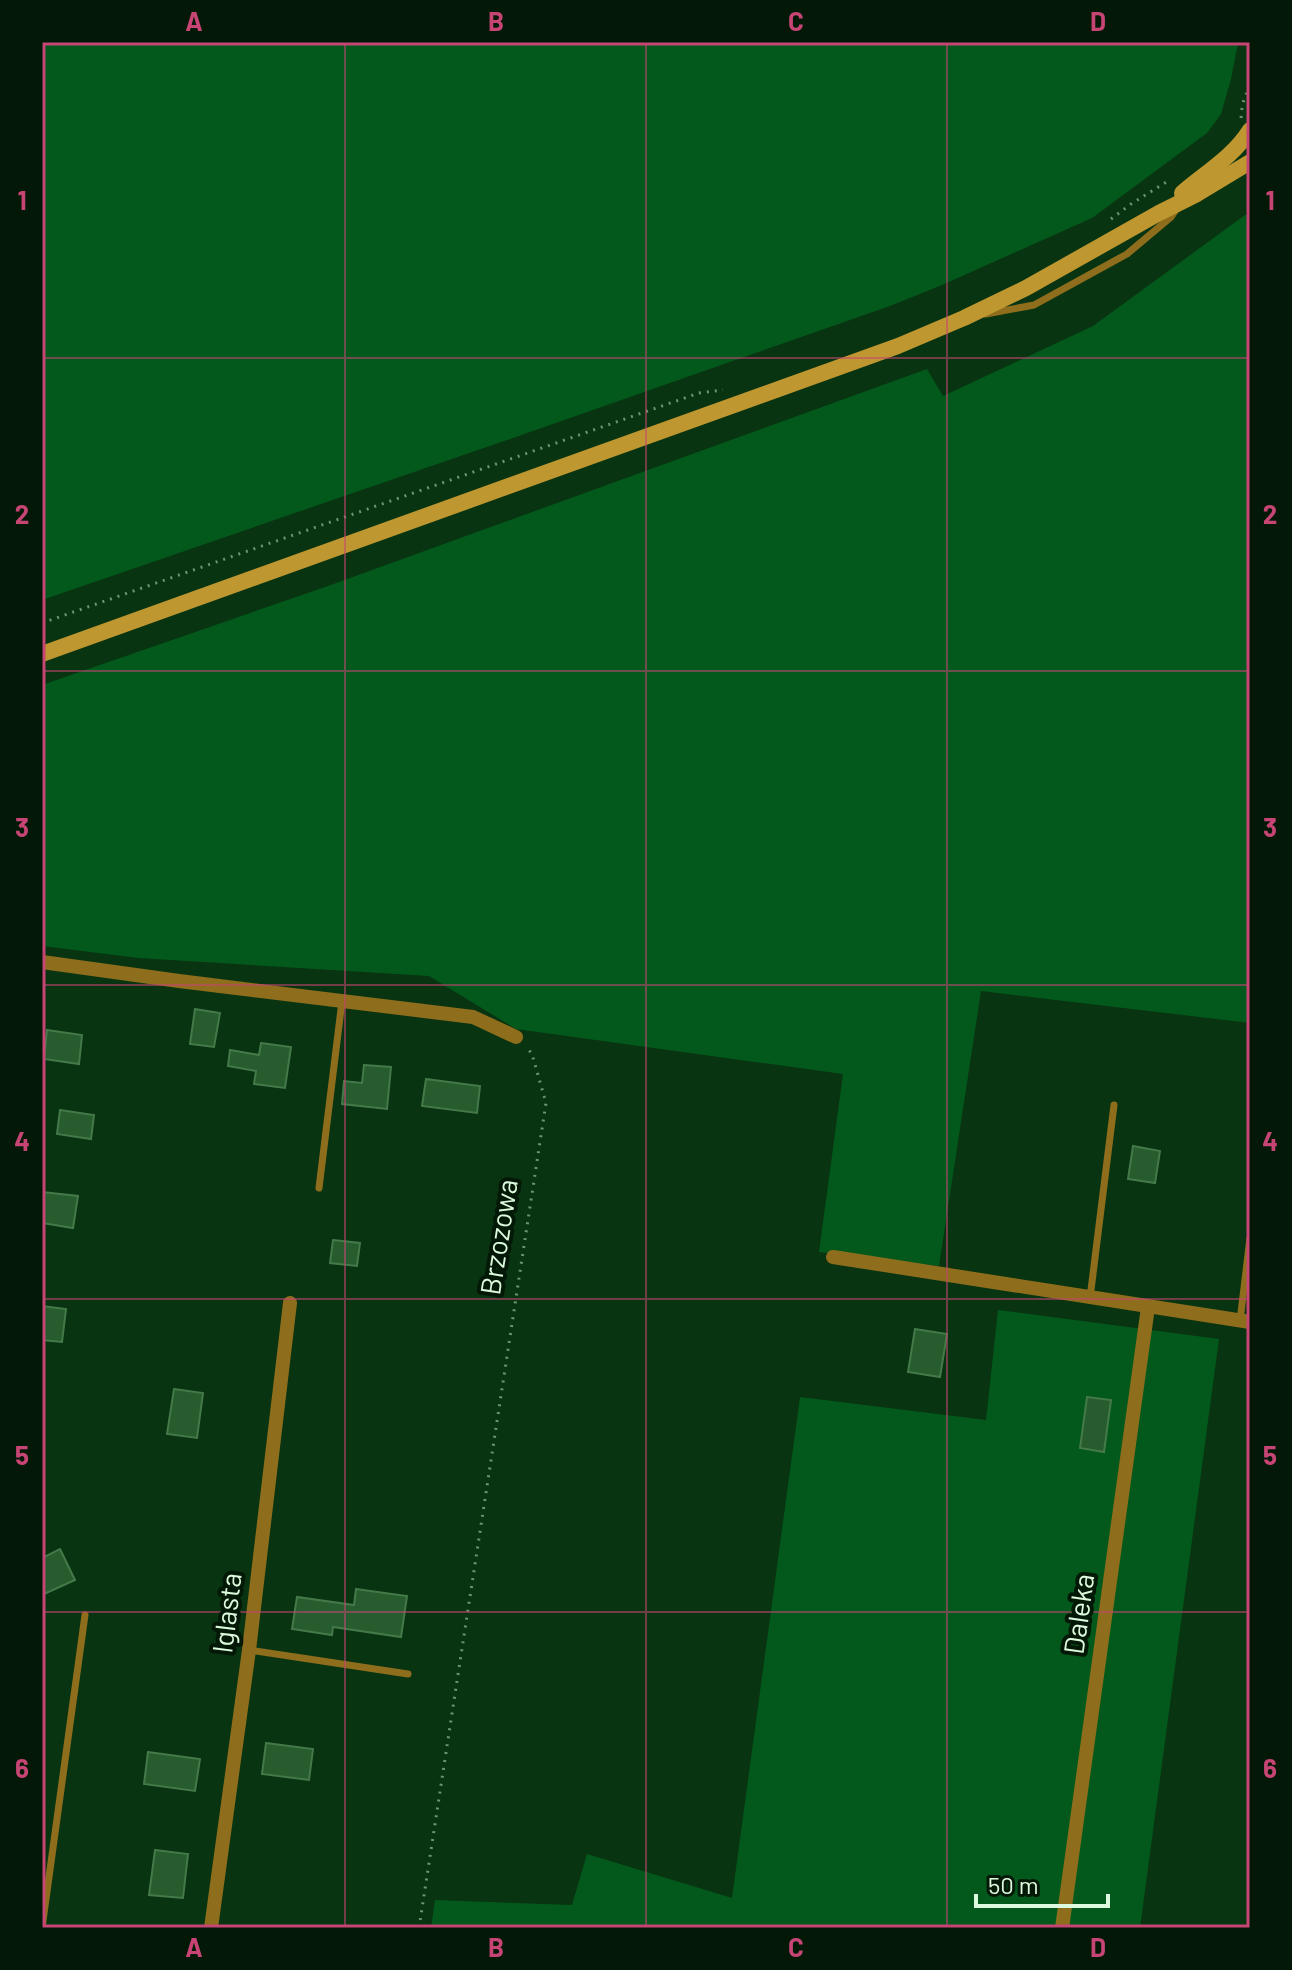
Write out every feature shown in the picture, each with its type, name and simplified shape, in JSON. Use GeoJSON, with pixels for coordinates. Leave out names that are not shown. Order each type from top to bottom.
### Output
{"type":"FeatureCollection","features":[{"type":"Feature","properties":{"kind":"main road"},"geometry":{"type":"LineString","coordinates":[[1159,213],[1225,159],[1243,141],[1244,129]]}},
{"type":"Feature","properties":{"kind":"main road"},"geometry":{"type":"LineString","coordinates":[[42,654],[898,346],[1026,288],[1250,162]]}},
{"type":"Feature","properties":{"kind":"street"},"geometry":{"type":"LineString","coordinates":[[42,962],[473,1017],[516,1037]]}},
{"type":"Feature","properties":{"kind":"street"},"geometry":{"type":"LineString","coordinates":[[833,1257],[1245,1322]]}},
{"type":"Feature","properties":{"kind":"street","name":"Iglasta"},"geometry":{"type":"LineString","coordinates":[[211,1928],[249,1650],[290,1303]]}},
{"type":"Feature","properties":{"kind":"street","name":"Daleka"},"geometry":{"type":"LineString","coordinates":[[1062,1928],[1148,1307]]}},
{"type":"Feature","properties":{"kind":"lane"},"geometry":{"type":"LineString","coordinates":[[964,318],[1034,305],[1127,254],[1171,217],[1182,201]]}},
{"type":"Feature","properties":{"kind":"lane"},"geometry":{"type":"LineString","coordinates":[[319,1188],[342,1001]]}},
{"type":"Feature","properties":{"kind":"lane"},"geometry":{"type":"LineString","coordinates":[[1090,1298],[1114,1105]]}},
{"type":"Feature","properties":{"kind":"lane"},"geometry":{"type":"LineString","coordinates":[[1245,1322],[1250,1238]]}},
{"type":"Feature","properties":{"kind":"lane"},"geometry":{"type":"LineString","coordinates":[[42,1928],[85,1615]]}},
{"type":"Feature","properties":{"kind":"lane"},"geometry":{"type":"LineString","coordinates":[[249,1650],[408,1674]]}},
{"type":"Feature","properties":{"kind":"path"},"geometry":{"type":"LineString","coordinates":[[1244,129],[1241,107],[1250,88]]}},
{"type":"Feature","properties":{"kind":"path"},"geometry":{"type":"LineString","coordinates":[[1110,220],[1169,181]]}},
{"type":"Feature","properties":{"kind":"path"},"geometry":{"type":"LineString","coordinates":[[42,623],[699,393],[728,389]]}},
{"type":"Feature","properties":{"kind":"path","name":"Brzozowa"},"geometry":{"type":"LineString","coordinates":[[419,1928],[546,1103],[532,1054],[516,1037]]}},
{"type":"Feature","properties":{"kind":"green space"},"geometry":{"type":"Polygon","coordinates":[[[42,42],[1240,42],[1221,114],[1207,133],[1092,218],[890,306],[42,600],[42,42]]]}},
{"type":"Feature","properties":{"kind":"green space"},"geometry":{"type":"Polygon","coordinates":[[[1245,215],[1250,215],[1250,1023],[981,991],[939,1266],[819,1252],[843,1074],[516,1029],[429,976],[138,958],[42,946],[42,685],[328,586],[927,369],[943,396],[1093,326],[1245,215]]]}},
{"type":"Feature","properties":{"kind":"green space"},"geometry":{"type":"Polygon","coordinates":[[[998,1310],[1219,1339],[1140,1928],[431,1928],[435,1900],[572,1905],[587,1854],[732,1898],[800,1397],[986,1420],[998,1310]]]}},
{"type":"Feature","properties":{"kind":"building"},"geometry":{"type":"Polygon","coordinates":[[[195,1009],[220,1013],[214,1047],[190,1044],[195,1009]]]}},
{"type":"Feature","properties":{"kind":"building"},"geometry":{"type":"Polygon","coordinates":[[[47,1030],[82,1035],[79,1064],[44,1059],[47,1030]]]}},
{"type":"Feature","properties":{"kind":"building"},"geometry":{"type":"Polygon","coordinates":[[[261,1043],[291,1047],[285,1088],[254,1084],[256,1071],[228,1066],[230,1050],[259,1055],[261,1043]]]}},
{"type":"Feature","properties":{"kind":"building"},"geometry":{"type":"Polygon","coordinates":[[[364,1065],[391,1067],[387,1109],[342,1104],[344,1081],[362,1083],[364,1065]]]}},
{"type":"Feature","properties":{"kind":"building"},"geometry":{"type":"Polygon","coordinates":[[[426,1079],[480,1086],[477,1113],[422,1106],[426,1079]]]}},
{"type":"Feature","properties":{"kind":"building"},"geometry":{"type":"Polygon","coordinates":[[[60,1110],[94,1115],[91,1139],[57,1134],[60,1110]]]}},
{"type":"Feature","properties":{"kind":"building"},"geometry":{"type":"Polygon","coordinates":[[[1133,1146],[1160,1151],[1155,1183],[1128,1179],[1133,1146]]]}},
{"type":"Feature","properties":{"kind":"building"},"geometry":{"type":"Polygon","coordinates":[[[42,1192],[78,1196],[73,1228],[42,1223],[42,1192]]]}},
{"type":"Feature","properties":{"kind":"building"},"geometry":{"type":"Polygon","coordinates":[[[333,1240],[360,1243],[357,1266],[330,1263],[333,1240]]]}},
{"type":"Feature","properties":{"kind":"building"},"geometry":{"type":"Polygon","coordinates":[[[42,1306],[66,1309],[62,1342],[42,1340],[42,1306]]]}},
{"type":"Feature","properties":{"kind":"building"},"geometry":{"type":"Polygon","coordinates":[[[915,1329],[947,1334],[940,1377],[908,1372],[915,1329]]]}},
{"type":"Feature","properties":{"kind":"building"},"geometry":{"type":"Polygon","coordinates":[[[174,1389],[203,1393],[197,1438],[167,1434],[174,1389]]]}},
{"type":"Feature","properties":{"kind":"building"},"geometry":{"type":"Polygon","coordinates":[[[1087,1397],[1111,1400],[1104,1452],[1080,1448],[1087,1397]]]}},
{"type":"Feature","properties":{"kind":"building"},"geometry":{"type":"Polygon","coordinates":[[[60,1549],[75,1580],[42,1595],[42,1558],[60,1549]]]}},
{"type":"Feature","properties":{"kind":"building"},"geometry":{"type":"Polygon","coordinates":[[[356,1589],[407,1596],[401,1637],[333,1627],[332,1635],[292,1629],[297,1597],[354,1605],[356,1589]]]}},
{"type":"Feature","properties":{"kind":"building"},"geometry":{"type":"Polygon","coordinates":[[[266,1743],[313,1749],[309,1780],[262,1774],[266,1743]]]}},
{"type":"Feature","properties":{"kind":"building"},"geometry":{"type":"Polygon","coordinates":[[[148,1752],[200,1759],[195,1791],[144,1784],[148,1752]]]}},
{"type":"Feature","properties":{"kind":"building"},"geometry":{"type":"Polygon","coordinates":[[[155,1850],[188,1854],[183,1898],[149,1895],[155,1850]]]}}]}
